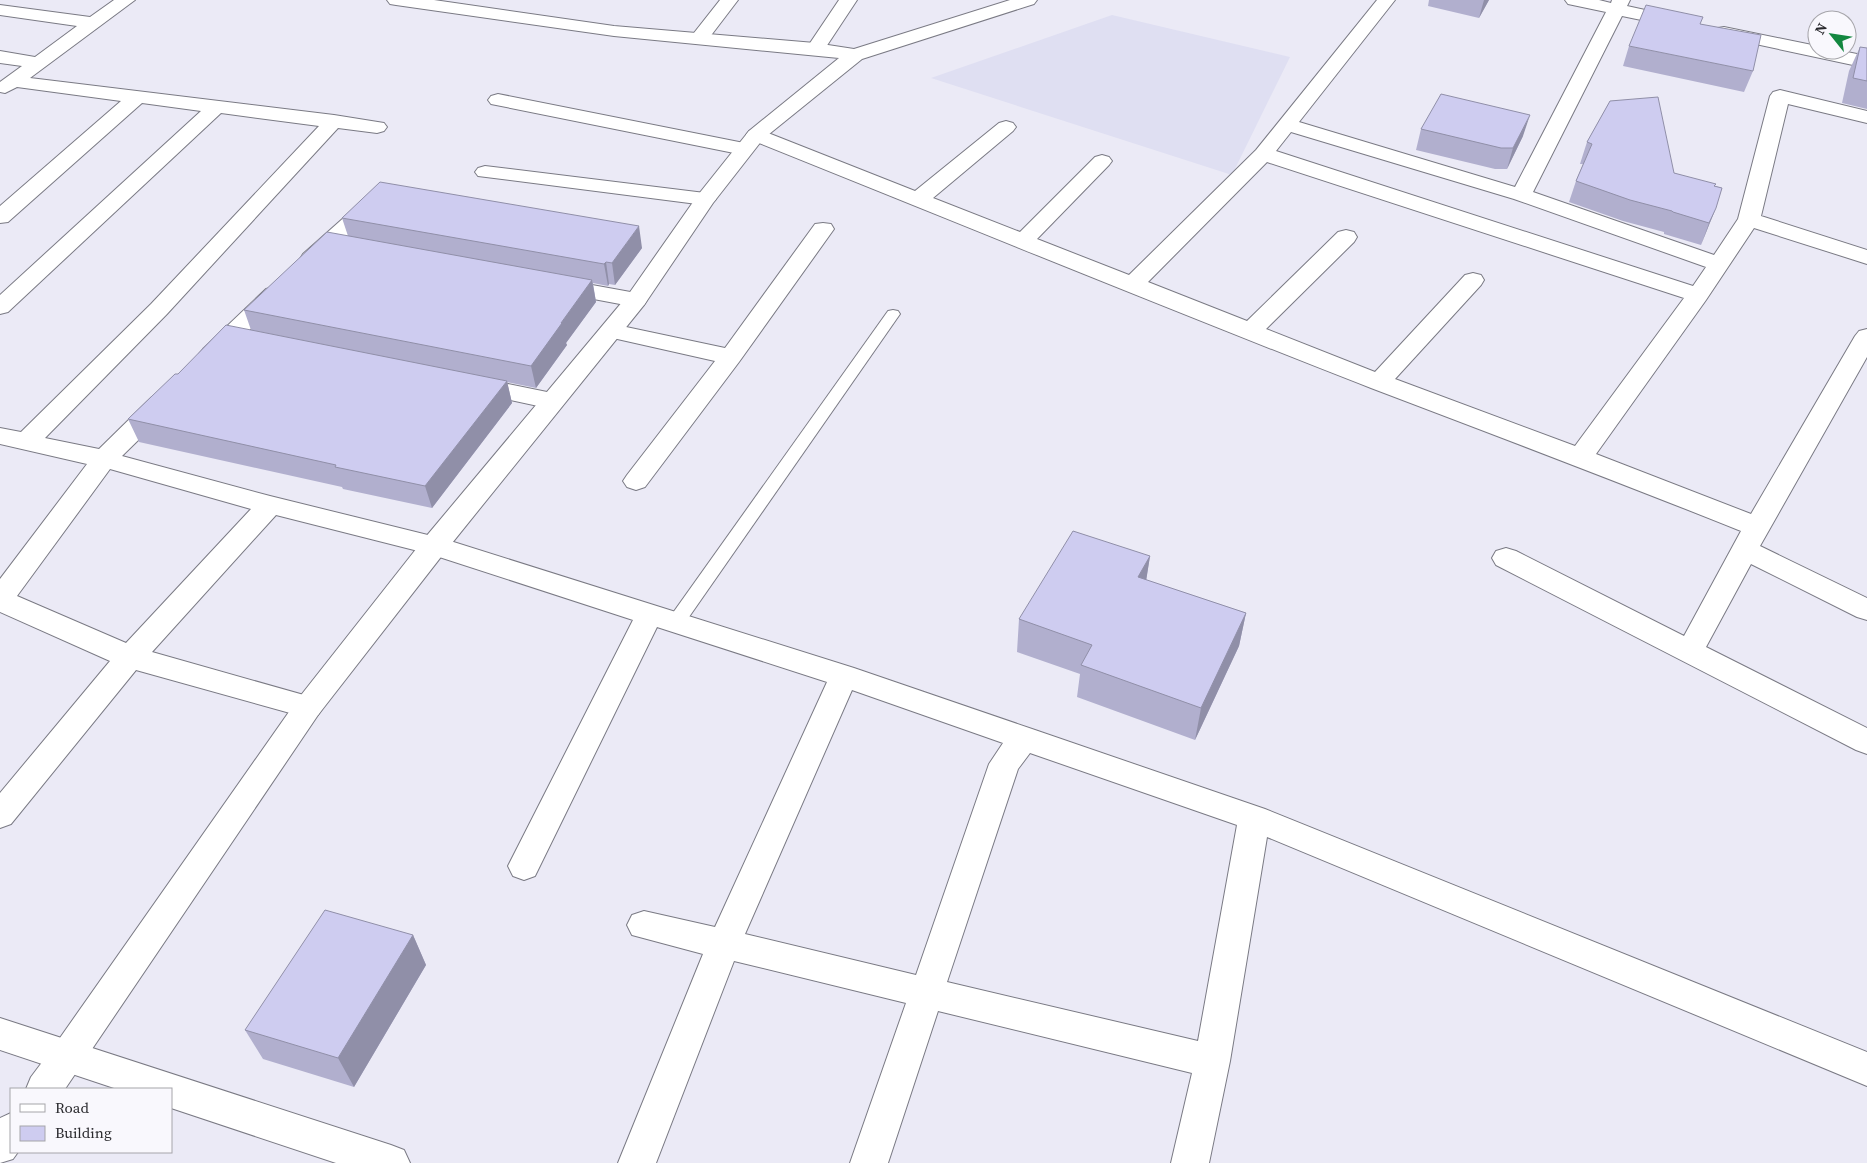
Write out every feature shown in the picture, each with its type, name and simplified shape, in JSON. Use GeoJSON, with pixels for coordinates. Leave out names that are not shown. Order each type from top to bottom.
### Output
{"type":"FeatureCollection","features":[{"type":"Feature","properties":{"kind":"street"},"geometry":{"type":"LineString","coordinates":[[6,86],[126,0]]}},
{"type":"Feature","properties":{"kind":"street"},"geometry":{"type":"LineString","coordinates":[[396,0],[614,31],[815,49],[855,55]]}},
{"type":"Feature","properties":{"kind":"street"},"geometry":{"type":"LineString","coordinates":[[698,38],[729,0]]}},
{"type":"Feature","properties":{"kind":"street"},"geometry":{"type":"LineString","coordinates":[[815,49],[848,0]]}},
{"type":"Feature","properties":{"kind":"street"},"geometry":{"type":"LineString","coordinates":[[45,1088],[68,1057],[308,707],[434,546],[552,401],[612,331],[636,300],[704,200],[750,142],[855,55],[1028,0]]}},
{"type":"Feature","properties":{"kind":"street"},"geometry":{"type":"LineString","coordinates":[[1133,284],[1263,154],[1386,0]]}},
{"type":"Feature","properties":{"kind":"street"},"geometry":{"type":"LineString","coordinates":[[1574,0],[1618,4],[1698,26],[1867,62]]}},
{"type":"Feature","properties":{"kind":"street"},"geometry":{"type":"LineString","coordinates":[[1521,195],[1618,4]]}},
{"type":"Feature","properties":{"kind":"street"},"geometry":{"type":"LineString","coordinates":[[566,7],[624,17],[698,38]]}},
{"type":"Feature","properties":{"kind":"street"},"geometry":{"type":"LineString","coordinates":[[0,10],[92,23]]}},
{"type":"Feature","properties":{"kind":"street"},"geometry":{"type":"LineString","coordinates":[[0,57],[38,63]]}},
{"type":"Feature","properties":{"kind":"street"},"geometry":{"type":"LineString","coordinates":[[6,86],[137,97],[377,127]]}},
{"type":"Feature","properties":{"kind":"street"},"geometry":{"type":"LineString","coordinates":[[1580,457],[1698,295],[1749,219],[1780,96],[1867,117]]}},
{"type":"Feature","properties":{"kind":"street"},"geometry":{"type":"LineString","coordinates":[[0,217],[137,97]]}},
{"type":"Feature","properties":{"kind":"street"},"geometry":{"type":"LineString","coordinates":[[498,100],[750,142],[917,200],[1252,330],[1379,382],[1580,457],[1751,538],[1867,610]]}},
{"type":"Feature","properties":{"kind":"street"},"geometry":{"type":"LineString","coordinates":[[0,307],[216,107]]}},
{"type":"Feature","properties":{"kind":"street"},"geometry":{"type":"LineString","coordinates":[[26,442],[159,309],[334,121]]}},
{"type":"Feature","properties":{"kind":"street"},"geometry":{"type":"LineString","coordinates":[[1286,124],[1521,195],[1719,264]]}},
{"type":"Feature","properties":{"kind":"street"},"geometry":{"type":"LineString","coordinates":[[917,200],[1006,127]]}},
{"type":"Feature","properties":{"kind":"street"},"geometry":{"type":"LineString","coordinates":[[1263,154],[1698,295]]}},
{"type":"Feature","properties":{"kind":"street"},"geometry":{"type":"LineString","coordinates":[[1023,241],[1102,162]]}},
{"type":"Feature","properties":{"kind":"street"},"geometry":{"type":"LineString","coordinates":[[485,172],[704,200]]}},
{"type":"Feature","properties":{"kind":"street"},"geometry":{"type":"LineString","coordinates":[[308,707],[130,658],[0,599],[104,459],[294,274],[376,200]]}},
{"type":"Feature","properties":{"kind":"street"},"geometry":{"type":"LineString","coordinates":[[1749,219],[1867,257]]}},
{"type":"Feature","properties":{"kind":"street"},"geometry":{"type":"LineString","coordinates":[[636,481],[731,356],[822,230]]}},
{"type":"Feature","properties":{"kind":"street"},"geometry":{"type":"LineString","coordinates":[[1252,330],[1346,237]]}},
{"type":"Feature","properties":{"kind":"street"},"geometry":{"type":"LineString","coordinates":[[326,244],[355,250]]}},
{"type":"Feature","properties":{"kind":"street"},"geometry":{"type":"LineString","coordinates":[[1379,382],[1473,280]]}},
{"type":"Feature","properties":{"kind":"street"},"geometry":{"type":"LineString","coordinates":[[539,283],[636,300]]}},
{"type":"Feature","properties":{"kind":"street"},"geometry":{"type":"LineString","coordinates":[[612,331],[731,356]]}},
{"type":"Feature","properties":{"kind":"street"},"geometry":{"type":"LineString","coordinates":[[1690,652],[1751,538],[1867,336]]}},
{"type":"Feature","properties":{"kind":"street"},"geometry":{"type":"LineString","coordinates":[[228,337],[256,343]]}},
{"type":"Feature","properties":{"kind":"street"},"geometry":{"type":"LineString","coordinates":[[457,382],[552,401]]}},
{"type":"Feature","properties":{"kind":"street"},"geometry":{"type":"LineString","coordinates":[[0,436],[104,459],[270,505],[434,546],[844,676],[1254,818],[1867,1069]]}},
{"type":"Feature","properties":{"kind":"street"},"geometry":{"type":"LineString","coordinates":[[0,815],[130,658],[270,505]]}},
{"type":"Feature","properties":{"kind":"street"},"geometry":{"type":"LineString","coordinates":[[1506,558],[1867,742]]}},
{"type":"Feature","properties":{"kind":"street"},"geometry":{"type":"LineString","coordinates":[[524,866],[663,618]]}},
{"type":"Feature","properties":{"kind":"street"},"geometry":{"type":"LineString","coordinates":[[637,1163],[724,944],[844,676]]}},
{"type":"Feature","properties":{"kind":"street"},"geometry":{"type":"LineString","coordinates":[[869,1163],[1004,764],[1024,738]]}},
{"type":"Feature","properties":{"kind":"street"},"geometry":{"type":"LineString","coordinates":[[1190,1163],[1212,1061],[1254,818]]}},
{"type":"Feature","properties":{"kind":"street"},"geometry":{"type":"LineString","coordinates":[[644,925],[1212,1061]]}},
{"type":"Feature","properties":{"kind":"street"},"geometry":{"type":"LineString","coordinates":[[0,1034],[164,1088]]}},
{"type":"Feature","properties":{"kind":"street"},"geometry":{"type":"LineString","coordinates":[[172,1091],[391,1163]]}},
{"type":"Feature","properties":{"kind":"street"},"geometry":{"type":"LineString","coordinates":[[0,1146],[10,1132]]}},
{"type":"Feature","properties":{"kind":"lane"},"geometry":{"type":"LineString","coordinates":[[663,618],[893,314]]}},
{"type":"Feature","properties":{"kind":"shaded area"},"geometry":{"type":"Polygon","coordinates":[[[1112,15],[1290,57],[1232,175],[931,78],[1112,15]]]}},
{"type":"Feature","properties":{"kind":"building"},"geometry":{"type":"Polygon","coordinates":[[[1646,5],[1703,17],[1700,24],[1761,35],[1753,71],[1629,46],[1646,5]]]}},
{"type":"Feature","properties":{"kind":"building"},"geometry":{"type":"Polygon","coordinates":[[[1860,47],[1867,48],[1867,81],[1853,78],[1860,47]]]}},
{"type":"Feature","properties":{"kind":"building"},"geometry":{"type":"Polygon","coordinates":[[[1441,94],[1530,115],[1513,148],[1501,148],[1421,129],[1441,94]]]}},
{"type":"Feature","properties":{"kind":"building"},"geometry":{"type":"Polygon","coordinates":[[[1658,97],[1674,173],[1716,184],[1714,186],[1722,188],[1709,223],[1630,200],[1576,181],[1592,144],[1587,142],[1610,101],[1658,97]]]}},
{"type":"Feature","properties":{"kind":"building"},"geometry":{"type":"Polygon","coordinates":[[[380,182],[639,226],[612,263],[606,262],[604,264],[342,218],[380,182]]]}},
{"type":"Feature","properties":{"kind":"building"},"geometry":{"type":"Polygon","coordinates":[[[327,232],[592,280],[531,366],[244,310],[327,232]]]}},
{"type":"Feature","properties":{"kind":"building"},"geometry":{"type":"Polygon","coordinates":[[[226,325],[507,381],[425,486],[128,419],[175,374],[178,374],[226,325]]]}},
{"type":"Feature","properties":{"kind":"building"},"geometry":{"type":"Polygon","coordinates":[[[1073,531],[1150,556],[1138,577],[1246,613],[1201,708],[1081,665],[1092,645],[1019,619],[1073,531]]]}},
{"type":"Feature","properties":{"kind":"building"},"geometry":{"type":"Polygon","coordinates":[[[325,910],[413,935],[338,1058],[245,1030],[325,910]]]}}]}
